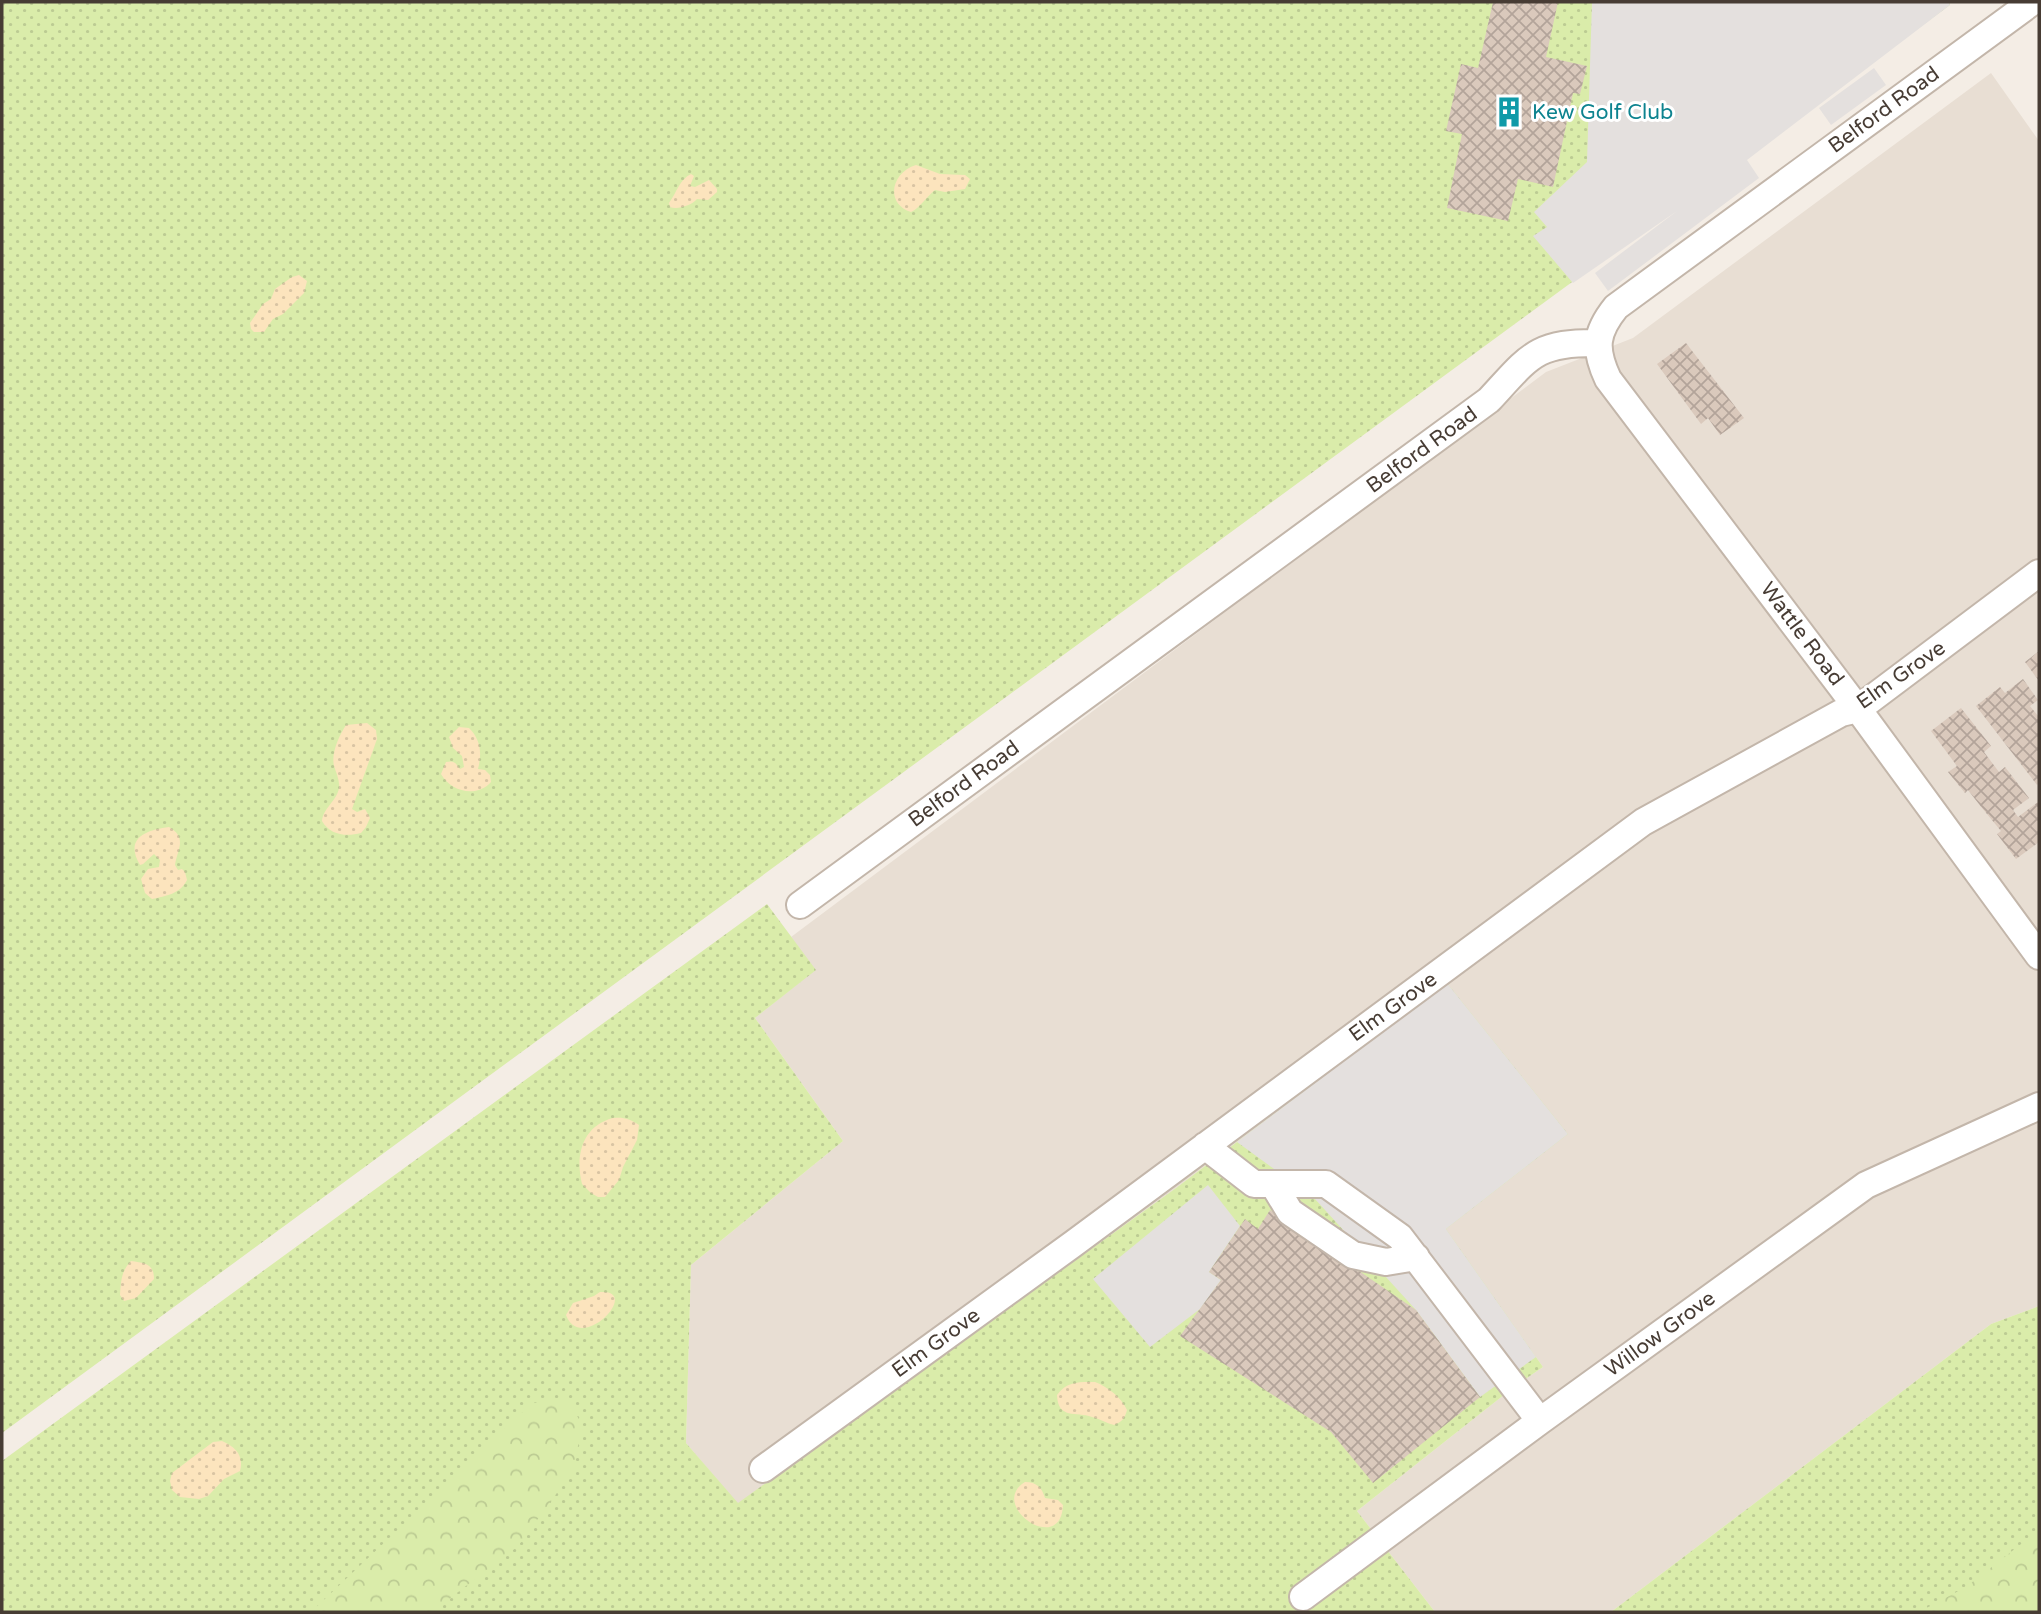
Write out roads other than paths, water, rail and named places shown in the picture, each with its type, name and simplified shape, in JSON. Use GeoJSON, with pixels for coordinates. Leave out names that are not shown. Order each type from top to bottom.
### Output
{"type":"FeatureCollection","features":[{"type":"Feature","properties":{"kind":"street","name":"Belford Road"},"geometry":{"type":"LineString","coordinates":[[800,905],[1489,400],[1524,362],[1539,351],[1561,344],[1598,343],[1603,323],[1616,307],[2032,2]]}},
{"type":"Feature","properties":{"kind":"street","name":"Wattle Road"},"geometry":{"type":"LineString","coordinates":[[1598,343],[1601,362],[1608,379],[1858,709],[2039,956]]}},
{"type":"Feature","properties":{"kind":"street","name":"Elm Grove"},"geometry":{"type":"LineString","coordinates":[[763,1469],[1643,822],[1841,713],[1858,709],[2039,573]]}},
{"type":"Feature","properties":{"kind":"street","name":"Willow Grove"},"geometry":{"type":"LineString","coordinates":[[1303,1597],[1866,1185],[2039,1106]]}},
{"type":"Feature","properties":{"kind":"street"},"geometry":{"type":"LineString","coordinates":[[1205,1146],[1254,1184],[1326,1184],[1401,1237],[1540,1421]]}},
{"type":"Feature","properties":{"kind":"street"},"geometry":{"type":"LineString","coordinates":[[1273,1184],[1290,1212],[1353,1255],[1386,1262],[1416,1256]]}},
{"type":"Feature","properties":{"kind":"place","name":"Kew Golf Club"},"geometry":{"type":"Point","coordinates":[1509,112]}}]}
